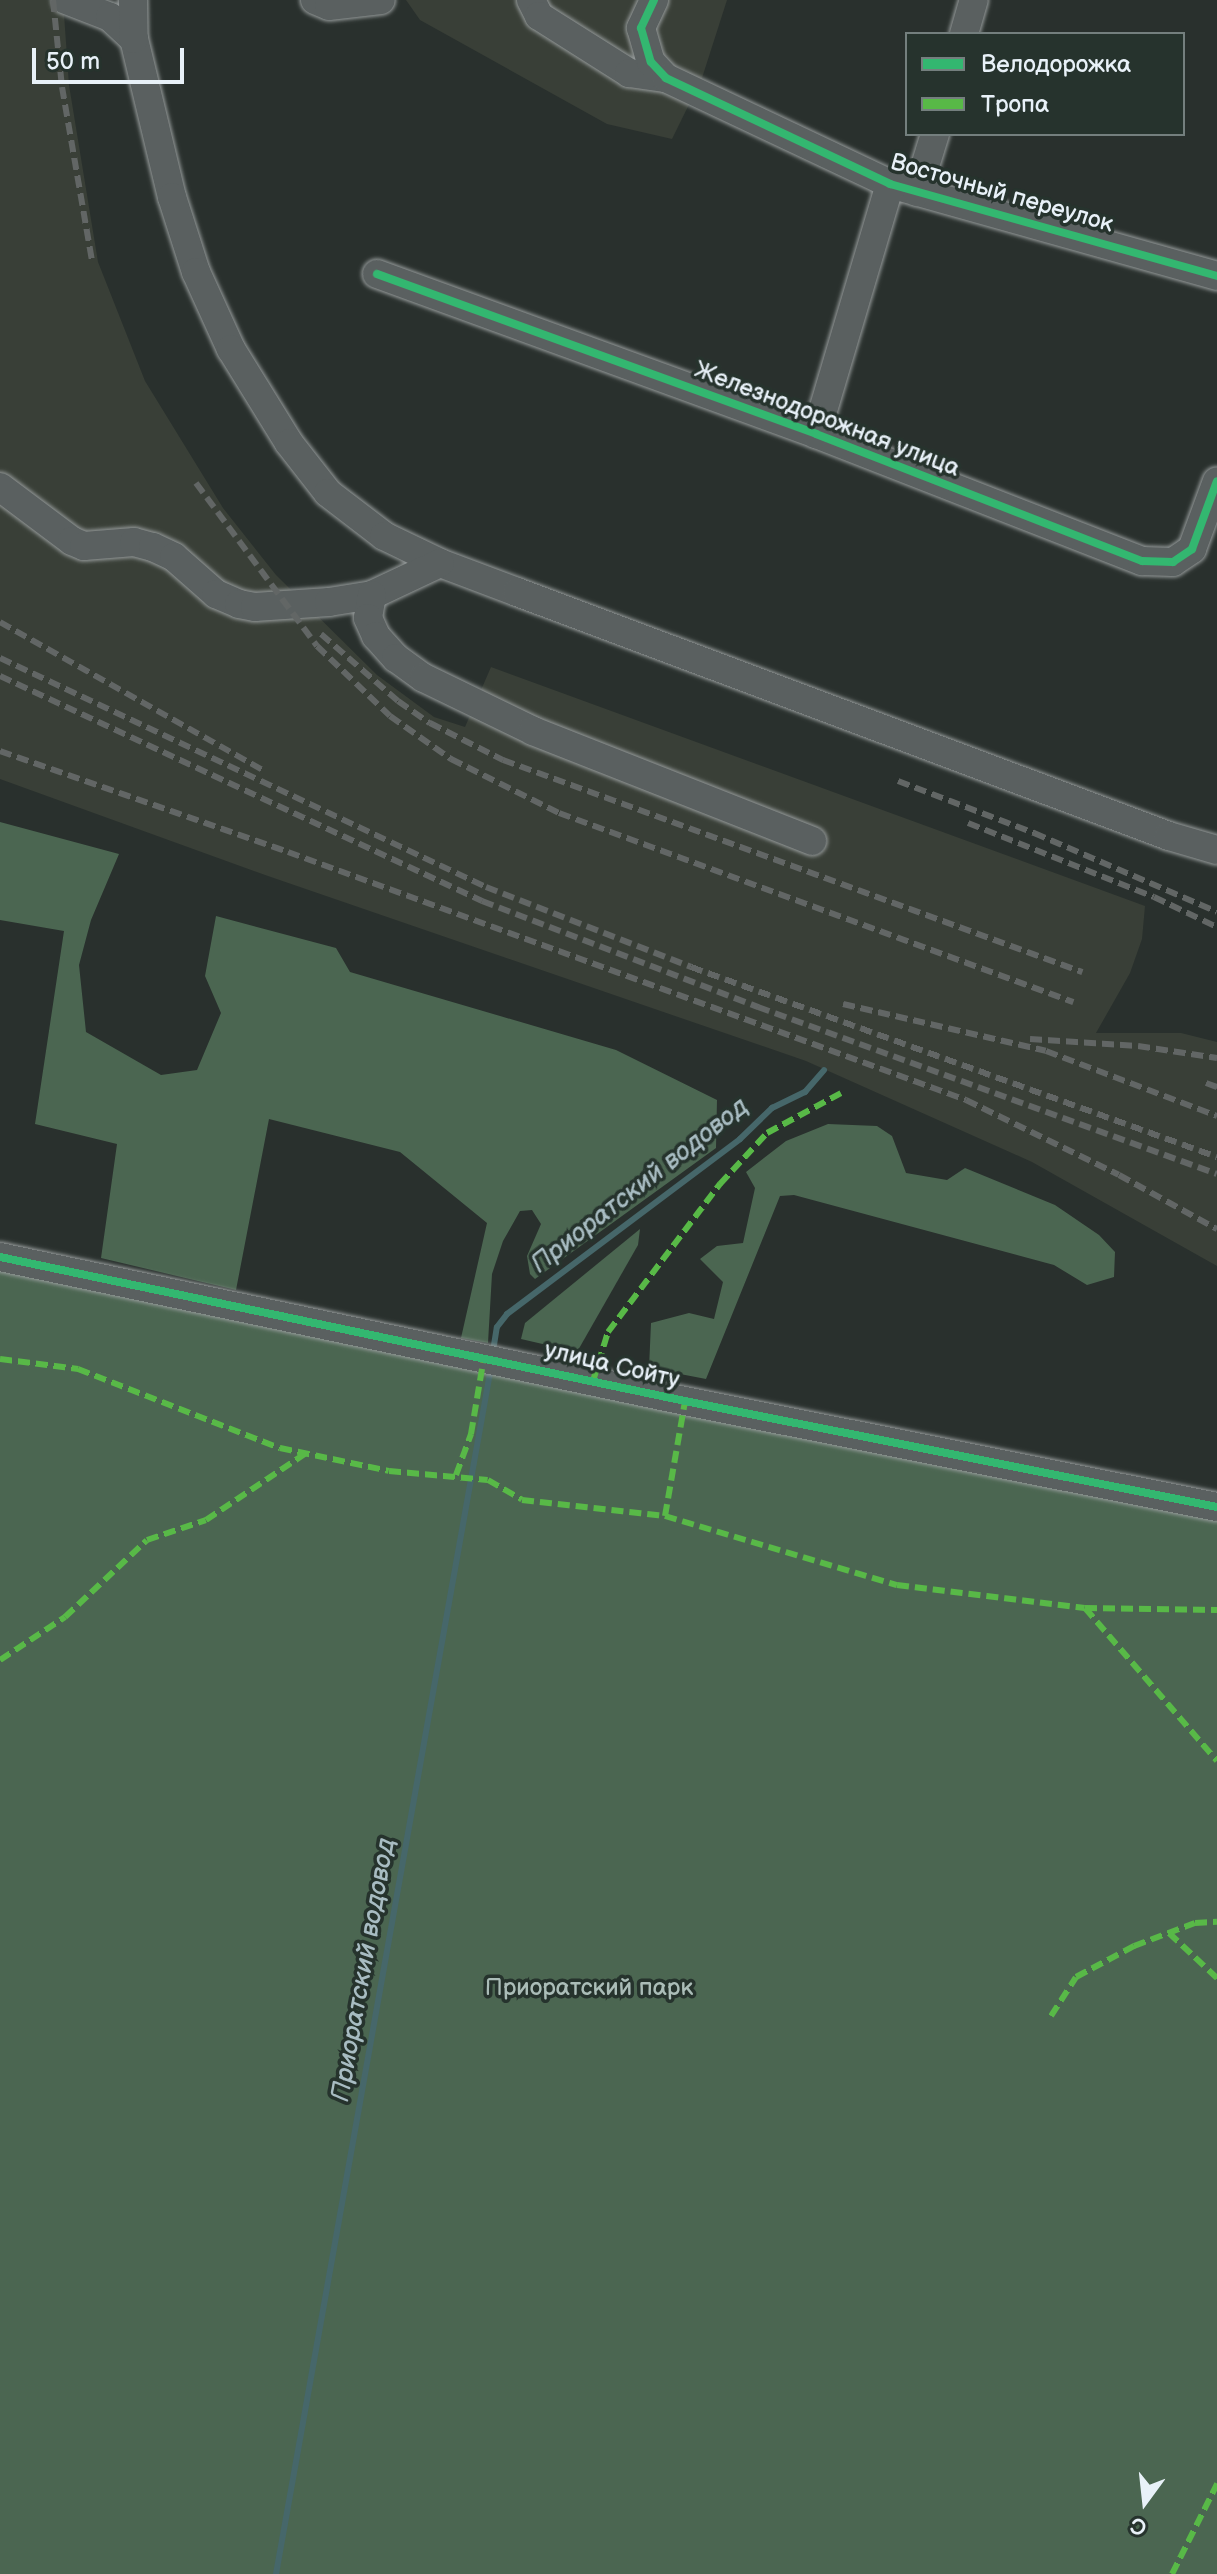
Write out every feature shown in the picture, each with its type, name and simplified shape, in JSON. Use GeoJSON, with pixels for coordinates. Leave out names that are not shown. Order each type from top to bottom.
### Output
{"type":"FeatureCollection","features":[{"type":"Feature","properties":{"kind":"street"},"geometry":{"type":"LineString","coordinates":[[66,0],[110,17],[134,39]]}},
{"type":"Feature","properties":{"kind":"street"},"geometry":{"type":"LineString","coordinates":[[133,0],[134,39],[172,197],[196,272],[231,349],[289,443],[328,493],[384,536],[440,563],[1169,836],[1217,850]]}},
{"type":"Feature","properties":{"kind":"street"},"geometry":{"type":"LineString","coordinates":[[315,0],[329,6],[381,0]]}},
{"type":"Feature","properties":{"kind":"street","name":"Восточный переулок"},"geometry":{"type":"LineString","coordinates":[[531,0],[539,16],[629,73],[666,78],[890,184],[1217,276]]}},
{"type":"Feature","properties":{"kind":"street"},"geometry":{"type":"LineString","coordinates":[[654,0],[641,28],[651,62],[666,78]]}},
{"type":"Feature","properties":{"kind":"street"},"geometry":{"type":"LineString","coordinates":[[965,32],[974,0]]}},
{"type":"Feature","properties":{"kind":"street"},"geometry":{"type":"LineString","coordinates":[[917,192],[934,136]]}},
{"type":"Feature","properties":{"kind":"street"},"geometry":{"type":"LineString","coordinates":[[816,434],[890,184]]}},
{"type":"Feature","properties":{"kind":"street","name":"Железнодорожная улица"},"geometry":{"type":"LineString","coordinates":[[377,274],[816,434],[1142,561],[1173,562],[1192,549],[1217,481]]}},
{"type":"Feature","properties":{"kind":"street"},"geometry":{"type":"LineString","coordinates":[[0,487],[72,541],[84,546],[134,542],[153,547],[174,557],[216,594],[255,607],[329,602],[372,595],[440,563]]}},
{"type":"Feature","properties":{"kind":"street"},"geometry":{"type":"LineString","coordinates":[[372,595],[368,618],[376,636],[396,658],[424,678],[533,731],[812,841]]}},
{"type":"Feature","properties":{"kind":"street","name":"улица Сойту"},"geometry":{"type":"LineString","coordinates":[[0,1257],[685,1401],[1217,1507]]}},
{"type":"Feature","properties":{"kind":"shaded area"},"geometry":{"type":"Polygon","coordinates":[[[0,0],[63,0],[69,85],[98,262],[145,381],[223,508],[276,575],[377,675],[434,717],[465,727],[491,667],[1145,906],[1142,939],[1130,973],[1096,1033],[1181,1033],[1217,1042],[1217,1266],[1032,1162],[806,1061],[268,876],[0,779],[0,0]]]}},
{"type":"Feature","properties":{"kind":"shaded area"},"geometry":{"type":"Polygon","coordinates":[[[406,0],[727,0],[702,78],[672,139],[607,124],[420,20],[406,0]]]}},
{"type":"Feature","properties":{"kind":"green space"},"geometry":{"type":"Polygon","coordinates":[[[0,822],[119,854],[91,920],[79,965],[86,1032],[161,1075],[197,1070],[221,1013],[205,976],[216,916],[336,948],[350,972],[616,1050],[717,1100],[716,1148],[535,1279],[530,1274],[527,1256],[541,1224],[532,1210],[520,1211],[503,1241],[492,1274],[488,1343],[461,1338],[487,1223],[400,1152],[269,1119],[236,1290],[101,1258],[117,1144],[35,1124],[64,931],[0,920],[0,822]]]}},
{"type":"Feature","properties":{"kind":"green space"},"geometry":{"type":"Polygon","coordinates":[[[828,1124],[877,1126],[892,1136],[906,1173],[947,1180],[965,1168],[1055,1205],[1099,1235],[1115,1252],[1114,1277],[1087,1285],[1054,1265],[794,1195],[780,1196],[706,1379],[649,1368],[651,1323],[689,1313],[714,1319],[723,1282],[700,1259],[717,1246],[743,1243],[755,1188],[746,1172],[786,1141],[828,1124]]]}},
{"type":"Feature","properties":{"kind":"green space"},"geometry":{"type":"Polygon","coordinates":[[[640,1229],[638,1245],[577,1352],[521,1339],[525,1323],[640,1229]]]}},
{"type":"Feature","properties":{"kind":"green space","name":"Приоратский парк"},"geometry":{"type":"Polygon","coordinates":[[[0,1267],[1217,1518],[1217,2574],[0,2574],[0,1267]]]}},
{"type":"Feature","properties":{"kind":"waterway","name":"Приоратский водовод"},"geometry":{"type":"LineString","coordinates":[[494,1345],[497,1327],[507,1314],[740,1139],[772,1108],[805,1092],[824,1070]]}},
{"type":"Feature","properties":{"kind":"waterway","name":"Приоратский водовод"},"geometry":{"type":"LineString","coordinates":[[276,2574],[490,1373]]}},
{"type":"Feature","properties":{"kind":"railway"},"geometry":{"type":"LineString","coordinates":[[53,0],[62,87],[92,261]]}},
{"type":"Feature","properties":{"kind":"railway"},"geometry":{"type":"LineString","coordinates":[[196,483],[317,646],[390,716],[451,759],[559,813],[1073,1002]]}},
{"type":"Feature","properties":{"kind":"railway"},"geometry":{"type":"LineString","coordinates":[[0,622],[263,770]]}},
{"type":"Feature","properties":{"kind":"railway"},"geometry":{"type":"LineString","coordinates":[[321,634],[398,701],[430,723],[503,760],[1082,972]]}},
{"type":"Feature","properties":{"kind":"railway"},"geometry":{"type":"LineString","coordinates":[[0,658],[486,887],[691,967],[1217,1157]]}},
{"type":"Feature","properties":{"kind":"railway"},"geometry":{"type":"LineString","coordinates":[[0,676],[482,901],[758,1007],[1217,1174]]}},
{"type":"Feature","properties":{"kind":"railway"},"geometry":{"type":"LineString","coordinates":[[0,751],[288,852],[966,1100],[1119,1175],[1217,1229]]}},
{"type":"Feature","properties":{"kind":"railway"},"geometry":{"type":"LineString","coordinates":[[898,781],[1034,833],[1217,912]]}},
{"type":"Feature","properties":{"kind":"railway"},"geometry":{"type":"LineString","coordinates":[[968,823],[1154,897],[1217,927]]}},
{"type":"Feature","properties":{"kind":"railway"},"geometry":{"type":"LineString","coordinates":[[843,1004],[1046,1051],[1217,1116]]}},
{"type":"Feature","properties":{"kind":"railway"},"geometry":{"type":"LineString","coordinates":[[1030,1039],[1138,1046],[1217,1058]]}},
{"type":"Feature","properties":{"kind":"railway"},"geometry":{"type":"LineString","coordinates":[[1206,1083],[1217,1087]]}},
{"type":"Feature","properties":{"kind":"marked path"},"geometry":{"type":"LineString","coordinates":[[593,1381],[608,1332],[720,1184],[767,1133],[841,1093]]}},
{"type":"Feature","properties":{"kind":"marked path"},"geometry":{"type":"LineString","coordinates":[[456,1475],[471,1434],[484,1357]]}},
{"type":"Feature","properties":{"kind":"marked path"},"geometry":{"type":"LineString","coordinates":[[0,1359],[78,1369],[280,1448],[389,1471],[488,1480],[522,1500],[665,1516],[897,1585],[1085,1608],[1217,1761]]}},
{"type":"Feature","properties":{"kind":"marked path"},"geometry":{"type":"LineString","coordinates":[[665,1516],[685,1401]]}},
{"type":"Feature","properties":{"kind":"marked path"},"geometry":{"type":"LineString","coordinates":[[0,1660],[65,1617],[147,1540],[206,1520],[306,1453]]}},
{"type":"Feature","properties":{"kind":"marked path"},"geometry":{"type":"LineString","coordinates":[[1085,1608],[1217,1610]]}},
{"type":"Feature","properties":{"kind":"marked path"},"geometry":{"type":"LineString","coordinates":[[1051,2016],[1076,1977],[1134,1946],[1195,1923],[1217,1922]]}},
{"type":"Feature","properties":{"kind":"marked path"},"geometry":{"type":"LineString","coordinates":[[1169,1933],[1217,1978]]}},
{"type":"Feature","properties":{"kind":"marked path"},"geometry":{"type":"LineString","coordinates":[[1172,2574],[1217,2484]]}},
{"type":"Feature","properties":{"kind":"cycle path"},"geometry":{"type":"LineString","coordinates":[[654,0],[641,28],[651,62],[666,78],[890,184],[1217,276]]}},
{"type":"Feature","properties":{"kind":"cycle path"},"geometry":{"type":"LineString","coordinates":[[377,274],[816,434],[1142,561],[1173,562],[1192,549],[1217,481]]}},
{"type":"Feature","properties":{"kind":"cycle path"},"geometry":{"type":"LineString","coordinates":[[0,1257],[685,1401],[1217,1507]]}}]}
